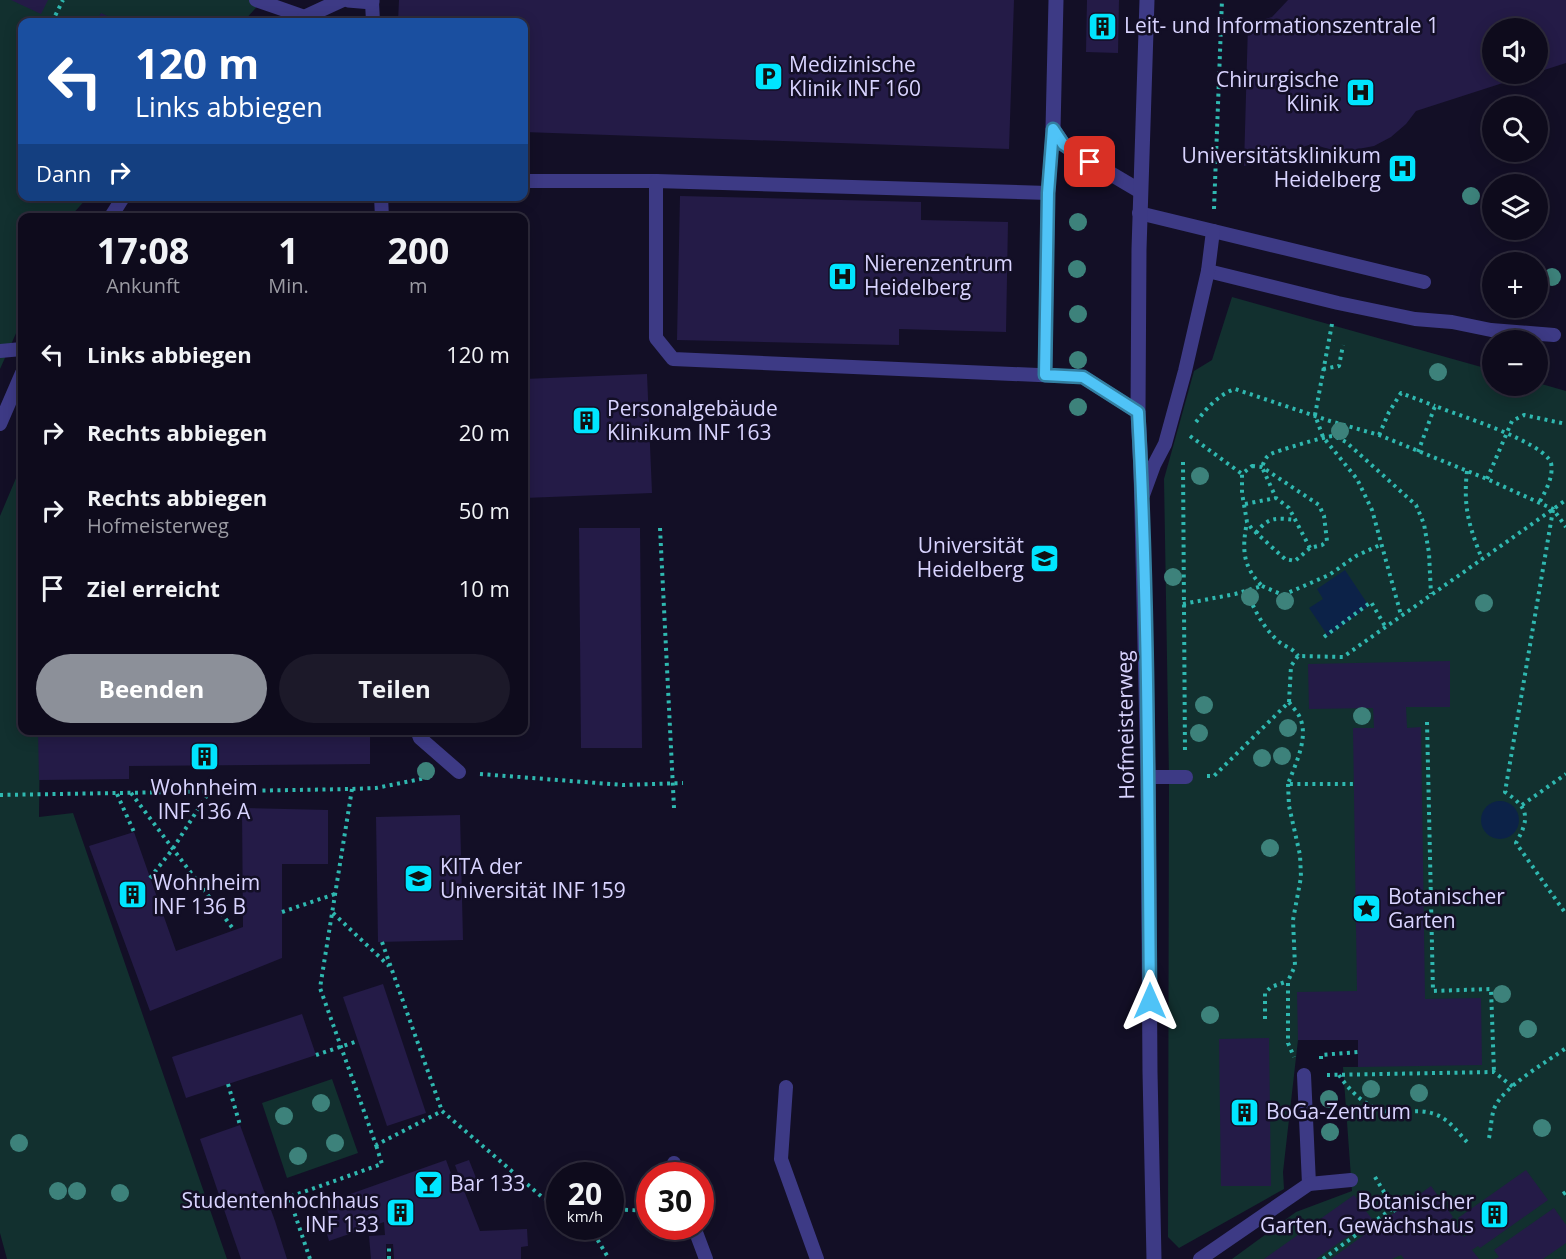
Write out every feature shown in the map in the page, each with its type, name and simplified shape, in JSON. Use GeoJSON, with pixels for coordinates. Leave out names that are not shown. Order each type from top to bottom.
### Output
{"type":"FeatureCollection","features":[{"type":"Feature","properties":{"kind":"street"},"geometry":{"type":"LineString","coordinates":[[306,18],[342,0]]}},
{"type":"Feature","properties":{"kind":"street"},"geometry":{"type":"LineString","coordinates":[[348,0],[372,1]]}},
{"type":"Feature","properties":{"kind":"street"},"geometry":{"type":"LineString","coordinates":[[1056,0],[1053,129],[1063,144],[1074,152],[1140,191]]}},
{"type":"Feature","properties":{"kind":"street","name":"Hofmeisterweg"},"geometry":{"type":"LineString","coordinates":[[1147,0],[1139,213],[1138,412],[1148,777],[1154,1259]]}},
{"type":"Feature","properties":{"kind":"lane"},"geometry":{"type":"LineString","coordinates":[[256,0],[297,18]]}},
{"type":"Feature","properties":{"kind":"lane"},"geometry":{"type":"LineString","coordinates":[[372,1],[373,18]]}},
{"type":"Feature","properties":{"kind":"lane"},"geometry":{"type":"LineString","coordinates":[[1045,375],[1048,193],[1053,129]]}},
{"type":"Feature","properties":{"kind":"lane"},"geometry":{"type":"LineString","coordinates":[[528,181],[656,181],[1048,193]]}},
{"type":"Feature","properties":{"kind":"lane"},"geometry":{"type":"LineString","coordinates":[[656,181],[656,338],[673,359],[1083,377],[1138,412]]}},
{"type":"Feature","properties":{"kind":"lane"},"geometry":{"type":"LineString","coordinates":[[1139,213],[1424,282]]}},
{"type":"Feature","properties":{"kind":"lane"},"geometry":{"type":"LineString","coordinates":[[1142,497],[1165,444],[1185,371],[1208,270],[1213,231]]}},
{"type":"Feature","properties":{"kind":"lane"},"geometry":{"type":"LineString","coordinates":[[1208,270],[1338,303],[1415,319],[1452,322],[1491,330],[1554,335]]}},
{"type":"Feature","properties":{"kind":"lane"},"geometry":{"type":"LineString","coordinates":[[0,351],[18,349]]}},
{"type":"Feature","properties":{"kind":"lane"},"geometry":{"type":"LineString","coordinates":[[0,424],[18,382]]}},
{"type":"Feature","properties":{"kind":"lane"},"geometry":{"type":"LineString","coordinates":[[419,735],[459,772]]}},
{"type":"Feature","properties":{"kind":"lane"},"geometry":{"type":"LineString","coordinates":[[1148,777],[1186,777]]}},
{"type":"Feature","properties":{"kind":"lane"},"geometry":{"type":"LineString","coordinates":[[1304,1075],[1309,1184]]}},
{"type":"Feature","properties":{"kind":"lane"},"geometry":{"type":"LineString","coordinates":[[786,1087],[781,1159],[817,1259]]}},
{"type":"Feature","properties":{"kind":"lane"},"geometry":{"type":"LineString","coordinates":[[1200,1259],[1309,1184],[1351,1180]]}},
{"type":"Feature","properties":{"kind":"lane"},"geometry":{"type":"LineString","coordinates":[[699,1240],[706,1259]]}},
{"type":"Feature","properties":{"kind":"path"},"geometry":{"type":"LineString","coordinates":[[54,18],[63,0]]}},
{"type":"Feature","properties":{"kind":"path"},"geometry":{"type":"LineString","coordinates":[[1213,231],[1222,0]]}},
{"type":"Feature","properties":{"kind":"path"},"geometry":{"type":"LineString","coordinates":[[1332,324],[1315,415],[1323,437],[1357,479],[1372,510],[1401,615]]}},
{"type":"Feature","properties":{"kind":"path"},"geometry":{"type":"LineString","coordinates":[[1323,369],[1339,366],[1343,345]]}},
{"type":"Feature","properties":{"kind":"path"},"geometry":{"type":"LineString","coordinates":[[1186,440],[1204,412],[1226,392],[1235,389],[1379,435],[1487,479],[1553,509],[1566,527]]}},
{"type":"Feature","properties":{"kind":"path"},"geometry":{"type":"LineString","coordinates":[[1379,435],[1389,412],[1401,393],[1505,433],[1535,446],[1548,456],[1551,476],[1539,503]]}},
{"type":"Feature","properties":{"kind":"path"},"geometry":{"type":"LineString","coordinates":[[1418,452],[1435,406]]}},
{"type":"Feature","properties":{"kind":"path"},"geometry":{"type":"LineString","coordinates":[[1487,479],[1512,421],[1524,415],[1566,424]]}},
{"type":"Feature","properties":{"kind":"path"},"geometry":{"type":"LineString","coordinates":[[1188,434],[1242,474]]}},
{"type":"Feature","properties":{"kind":"path"},"geometry":{"type":"LineString","coordinates":[[1262,467],[1269,455],[1323,437],[1335,436],[1346,442],[1416,505],[1424,524],[1429,553],[1431,594]]}},
{"type":"Feature","properties":{"kind":"path"},"geometry":{"type":"LineString","coordinates":[[1183,458],[1186,777],[1214,776],[1289,702]]}},
{"type":"Feature","properties":{"kind":"path"},"geometry":{"type":"LineString","coordinates":[[1242,474],[1252,466],[1262,467],[1319,505],[1324,516],[1327,541],[1310,548],[1294,561],[1285,559],[1247,522]]}},
{"type":"Feature","properties":{"kind":"path"},"geometry":{"type":"LineString","coordinates":[[1262,467],[1276,498],[1289,508],[1310,548]]}},
{"type":"Feature","properties":{"kind":"path"},"geometry":{"type":"LineString","coordinates":[[1467,471],[1464,497],[1471,532],[1482,559]]}},
{"type":"Feature","properties":{"kind":"path"},"geometry":{"type":"LineString","coordinates":[[1242,474],[1242,493],[1247,522],[1244,540],[1246,564],[1251,576],[1262,586],[1283,595],[1329,575],[1356,556],[1382,544]]}},
{"type":"Feature","properties":{"kind":"path"},"geometry":{"type":"LineString","coordinates":[[1244,504],[1276,498]]}},
{"type":"Feature","properties":{"kind":"path"},"geometry":{"type":"LineString","coordinates":[[1298,656],[1343,657],[1566,500]]}},
{"type":"Feature","properties":{"kind":"path"},"geometry":{"type":"LineString","coordinates":[[1553,509],[1505,792],[1522,805],[1525,813],[1526,824],[1516,843],[1566,914]]}},
{"type":"Feature","properties":{"kind":"path"},"geometry":{"type":"LineString","coordinates":[[1256,533],[1270,519],[1296,520]]}},
{"type":"Feature","properties":{"kind":"path"},"geometry":{"type":"LineString","coordinates":[[660,528],[674,808]]}},
{"type":"Feature","properties":{"kind":"path"},"geometry":{"type":"LineString","coordinates":[[1183,604],[1262,586]]}},
{"type":"Feature","properties":{"kind":"path"},"geometry":{"type":"LineString","coordinates":[[1247,591],[1255,611],[1268,630],[1280,643],[1294,650],[1298,656]]}},
{"type":"Feature","properties":{"kind":"path"},"geometry":{"type":"LineString","coordinates":[[1324,637],[1371,602],[1385,626]]}},
{"type":"Feature","properties":{"kind":"path"},"geometry":{"type":"LineString","coordinates":[[1298,656],[1291,666],[1289,702],[1300,718],[1303,733],[1300,751],[1288,784],[1289,806],[1300,855],[1301,877],[1293,920],[1295,966],[1288,981],[1288,1043],[1304,1075]]}},
{"type":"Feature","properties":{"kind":"path"},"geometry":{"type":"LineString","coordinates":[[1427,722],[1432,991],[1491,989],[1494,1072]]}},
{"type":"Feature","properties":{"kind":"path"},"geometry":{"type":"LineString","coordinates":[[0,795],[376,788],[459,772],[623,785],[683,783]]}},
{"type":"Feature","properties":{"kind":"path"},"geometry":{"type":"LineString","coordinates":[[1522,805],[1566,774]]}},
{"type":"Feature","properties":{"kind":"path"},"geometry":{"type":"LineString","coordinates":[[1288,784],[1354,784]]}},
{"type":"Feature","properties":{"kind":"path"},"geometry":{"type":"LineString","coordinates":[[308,1258],[289,1197],[382,1164],[320,988],[352,789]]}},
{"type":"Feature","properties":{"kind":"path"},"geometry":{"type":"LineString","coordinates":[[150,878],[172,850],[209,791]]}},
{"type":"Feature","properties":{"kind":"path"},"geometry":{"type":"LineString","coordinates":[[131,793],[234,930]]}},
{"type":"Feature","properties":{"kind":"path"},"geometry":{"type":"LineString","coordinates":[[117,794],[134,832]]}},
{"type":"Feature","properties":{"kind":"path"},"geometry":{"type":"LineString","coordinates":[[282,912],[335,894]]}},
{"type":"Feature","properties":{"kind":"path"},"geometry":{"type":"LineString","coordinates":[[333,912],[390,967]]}},
{"type":"Feature","properties":{"kind":"path"},"geometry":{"type":"LineString","coordinates":[[382,942],[442,1111],[546,1199]]}},
{"type":"Feature","properties":{"kind":"path"},"geometry":{"type":"LineString","coordinates":[[1265,1019],[1265,993],[1271,987],[1288,981]]}},
{"type":"Feature","properties":{"kind":"path"},"geometry":{"type":"LineString","coordinates":[[316,1055],[358,1041]]}},
{"type":"Feature","properties":{"kind":"path"},"geometry":{"type":"LineString","coordinates":[[1489,1138],[1494,1109],[1499,1100],[1566,1048]]}},
{"type":"Feature","properties":{"kind":"path"},"geometry":{"type":"LineString","coordinates":[[1321,1065],[1321,1055],[1358,1053]]}},
{"type":"Feature","properties":{"kind":"path"},"geometry":{"type":"LineString","coordinates":[[1322,1075],[1494,1072],[1513,1087]]}},
{"type":"Feature","properties":{"kind":"path"},"geometry":{"type":"LineString","coordinates":[[1339,1075],[1353,1094],[1372,1107],[1390,1112],[1416,1110],[1438,1115],[1448,1121],[1468,1143]]}},
{"type":"Feature","properties":{"kind":"path"},"geometry":{"type":"LineString","coordinates":[[228,1084],[240,1125]]}},
{"type":"Feature","properties":{"kind":"path"},"geometry":{"type":"LineString","coordinates":[[376,1145],[442,1111]]}},
{"type":"Feature","properties":{"kind":"path"},"geometry":{"type":"LineString","coordinates":[[542,1197],[546,1198]]}},
{"type":"Feature","properties":{"kind":"path"},"geometry":{"type":"LineString","coordinates":[[1323,1259],[1393,1208]]}},
{"type":"Feature","properties":{"kind":"path"},"geometry":{"type":"LineString","coordinates":[[598,1240],[609,1259]]}},
{"type":"Feature","properties":{"kind":"path"},"geometry":{"type":"LineString","coordinates":[[389,1259],[390,1244]]}},
{"type":"Feature","properties":{"kind":"green space"},"geometry":{"type":"Polygon","coordinates":[[[0,0],[263,0],[247,18],[18,18],[18,201],[84,201],[74,213],[18,213],[18,329],[0,369],[0,0]]]}},
{"type":"Feature","properties":{"kind":"green space","name":"Botanischer Garten"},"geometry":{"type":"Polygon","coordinates":[[[1232,297],[1482,367],[1482,396],[1548,396],[1548,386],[1566,391],[1566,1259],[1232,1259],[1296,1212],[1352,1191],[1343,1067],[1358,1067],[1358,1040],[1298,1040],[1283,1172],[1284,1189],[1179,1248],[1168,1237],[1169,778],[1164,479],[1194,371],[1212,360],[1232,297]]]}},
{"type":"Feature","properties":{"kind":"green space"},"geometry":{"type":"Polygon","coordinates":[[[18,473],[18,735],[40,735],[39,817],[73,813],[227,1259],[7,1259],[0,1233],[0,516],[18,473]]]}},
{"type":"Feature","properties":{"kind":"green space"},"geometry":{"type":"Polygon","coordinates":[[[332,1079],[358,1153],[287,1178],[262,1103],[332,1079]]]}},
{"type":"Feature","properties":{"kind":"water"},"geometry":{"type":"Polygon","coordinates":[[[1345,570],[1369,606],[1328,636],[1309,608],[1323,599],[1317,589],[1345,570]]]}},
{"type":"Feature","properties":{"kind":"water"},"geometry":{"type":"Polygon","coordinates":[[[1500,801],[1513,807],[1519,820],[1513,833],[1500,839],[1487,833],[1481,820],[1487,807],[1500,801]]]}},
{"type":"Feature","properties":{"kind":"building"},"geometry":{"type":"Polygon","coordinates":[[[11,0],[48,0],[41,14],[11,0]]]}},
{"type":"Feature","properties":{"kind":"building","name":"Medizinische Klinik INF 160"},"geometry":{"type":"Polygon","coordinates":[[[399,0],[1014,0],[1009,149],[528,132],[528,18],[398,18],[399,0]]]}},
{"type":"Feature","properties":{"kind":"building","name":"Leit- und Informationszentrale 1"},"geometry":{"type":"Polygon","coordinates":[[[1087,0],[1119,0],[1118,53],[1086,52],[1087,0]]]}},
{"type":"Feature","properties":{"kind":"building","name":"Chirurgische Klinik"},"geometry":{"type":"Polygon","coordinates":[[[1288,0],[1566,0],[1566,63],[1548,69],[1548,18],[1482,18],[1482,84],[1500,84],[1416,111],[1406,124],[1391,137],[1374,146],[1353,150],[1332,150],[1312,144],[1244,166],[1248,24],[1272,17],[1288,0]]]}},
{"type":"Feature","properties":{"kind":"building"},"geometry":{"type":"Polygon","coordinates":[[[101,13],[112,18],[98,18],[101,13]]]}},
{"type":"Feature","properties":{"kind":"building","name":"Nierenzentrum Heidelberg"},"geometry":{"type":"Polygon","coordinates":[[[680,196],[921,202],[921,220],[1008,222],[1006,332],[899,329],[899,345],[677,340],[680,196]]]}},
{"type":"Feature","properties":{"kind":"building","name":"Personalgebäude Klinikum INF 163"},"geometry":{"type":"Polygon","coordinates":[[[647,374],[652,493],[528,498],[528,379],[647,374]]]}},
{"type":"Feature","properties":{"kind":"building"},"geometry":{"type":"Polygon","coordinates":[[[579,528],[640,528],[642,748],[581,748],[579,528]]]}},
{"type":"Feature","properties":{"kind":"building"},"geometry":{"type":"Polygon","coordinates":[[[1450,661],[1450,707],[1406,707],[1407,728],[1421,727],[1425,999],[1481,998],[1482,1065],[1358,1067],[1358,1040],[1298,1040],[1297,992],[1357,991],[1353,728],[1374,728],[1373,708],[1309,709],[1308,664],[1450,661]]]}},
{"type":"Feature","properties":{"kind":"building","name":"Wohnheim INF 136 A"},"geometry":{"type":"Polygon","coordinates":[[[38,735],[370,735],[370,764],[129,766],[129,779],[39,780],[38,735]]]}},
{"type":"Feature","properties":{"kind":"building","name":"Wohnheim INF 136 B"},"geometry":{"type":"Polygon","coordinates":[[[242,808],[328,810],[328,864],[282,864],[282,958],[150,1011],[89,846],[134,832],[176,951],[243,927],[242,808]]]}},
{"type":"Feature","properties":{"kind":"building","name":"KITA der Universität INF 159"},"geometry":{"type":"Polygon","coordinates":[[[460,815],[463,940],[378,942],[376,817],[460,815]]]}},
{"type":"Feature","properties":{"kind":"building"},"geometry":{"type":"Polygon","coordinates":[[[383,984],[426,1113],[387,1126],[343,997],[383,984]]]}},
{"type":"Feature","properties":{"kind":"building"},"geometry":{"type":"Polygon","coordinates":[[[302,1014],[316,1055],[186,1098],[172,1057],[302,1014]]]}},
{"type":"Feature","properties":{"kind":"building","name":"BoGa-Zentrum"},"geometry":{"type":"Polygon","coordinates":[[[1269,1038],[1271,1186],[1221,1186],[1219,1039],[1269,1038]]]}},
{"type":"Feature","properties":{"kind":"building"},"geometry":{"type":"Polygon","coordinates":[[[240,1125],[287,1259],[241,1259],[200,1139],[240,1125]]]}},
{"type":"Feature","properties":{"kind":"building","name":"Studentenhochhaus INF 133"},"geometry":{"type":"Polygon","coordinates":[[[446,1160],[456,1187],[462,1184],[455,1165],[469,1160],[480,1188],[465,1193],[480,1231],[527,1229],[528,1246],[521,1247],[521,1259],[394,1259],[393,1244],[386,1244],[386,1259],[371,1259],[369,1236],[385,1235],[384,1222],[329,1241],[325,1227],[332,1224],[325,1203],[446,1160]]]}},
{"type":"Feature","properties":{"kind":"building","name":"Botanischer Garten, Gewächshaus"},"geometry":{"type":"Polygon","coordinates":[[[1526,1170],[1548,1200],[1480,1248],[1478,1246],[1472,1250],[1479,1259],[1404,1259],[1401,1255],[1392,1259],[1331,1259],[1431,1186],[1464,1237],[1469,1233],[1458,1218],[1526,1170]]]}},
{"type":"Feature","properties":{"kind":"building"},"geometry":{"type":"Polygon","coordinates":[[[1354,1195],[1372,1219],[1316,1259],[1264,1259],[1354,1195]]]}},
{"type":"Feature","properties":{"kind":"building","name":"Botanischer Garten, Gewächshaus"},"geometry":{"type":"Polygon","coordinates":[[[1554,1208],[1566,1225],[1566,1243],[1543,1259],[1495,1259],[1499,1257],[1494,1250],[1554,1208]]]}},
{"type":"Feature","properties":{"kind":"place","name":"Leit- und Informationszentrale 1"},"geometry":{"type":"Point","coordinates":[1103,26]}},
{"type":"Feature","properties":{"kind":"place","name":"Medizinische Klinik INF 160"},"geometry":{"type":"Point","coordinates":[768,77]}},
{"type":"Feature","properties":{"kind":"place","name":"Chirurgische Klinik"},"geometry":{"type":"Point","coordinates":[1360,92]}},
{"type":"Feature","properties":{"kind":"place","name":"Universitätsklinikum Heidelberg"},"geometry":{"type":"Point","coordinates":[1402,168]}},
{"type":"Feature","properties":{"kind":"place","name":"Nierenzentrum Heidelberg"},"geometry":{"type":"Point","coordinates":[843,276]}},
{"type":"Feature","properties":{"kind":"place","name":"Personalgebäude Klinikum INF 163"},"geometry":{"type":"Point","coordinates":[586,421]}},
{"type":"Feature","properties":{"kind":"place","name":"Universität Heidelberg"},"geometry":{"type":"Point","coordinates":[1045,558]}},
{"type":"Feature","properties":{"kind":"place","name":"Wohnheim INF 136 A"},"geometry":{"type":"Point","coordinates":[204,757]}},
{"type":"Feature","properties":{"kind":"place","name":"KITA der Universität INF 159"},"geometry":{"type":"Point","coordinates":[419,879]}},
{"type":"Feature","properties":{"kind":"place","name":"Wohnheim INF 136 B"},"geometry":{"type":"Point","coordinates":[132,895]}},
{"type":"Feature","properties":{"kind":"place","name":"Botanischer Garten"},"geometry":{"type":"Point","coordinates":[1367,909]}},
{"type":"Feature","properties":{"kind":"place","name":"BoGa-Zentrum"},"geometry":{"type":"Point","coordinates":[1245,1112]}},
{"type":"Feature","properties":{"kind":"place","name":"Bar 133"},"geometry":{"type":"Point","coordinates":[429,1184]}},
{"type":"Feature","properties":{"kind":"place","name":"Studentenhochhaus INF 133"},"geometry":{"type":"Point","coordinates":[400,1213]}},
{"type":"Feature","properties":{"kind":"place","name":"Botanischer Garten, Gewächshaus"},"geometry":{"type":"Point","coordinates":[1495,1214]}},
{"type":"Feature","properties":{"kind":"route"},"geometry":{"type":"LineString","coordinates":[[1090,162],[1063,144],[1053,129],[1048,193],[1045,375],[1083,377],[1138,412],[1142,470],[1150,1001]]}}]}
